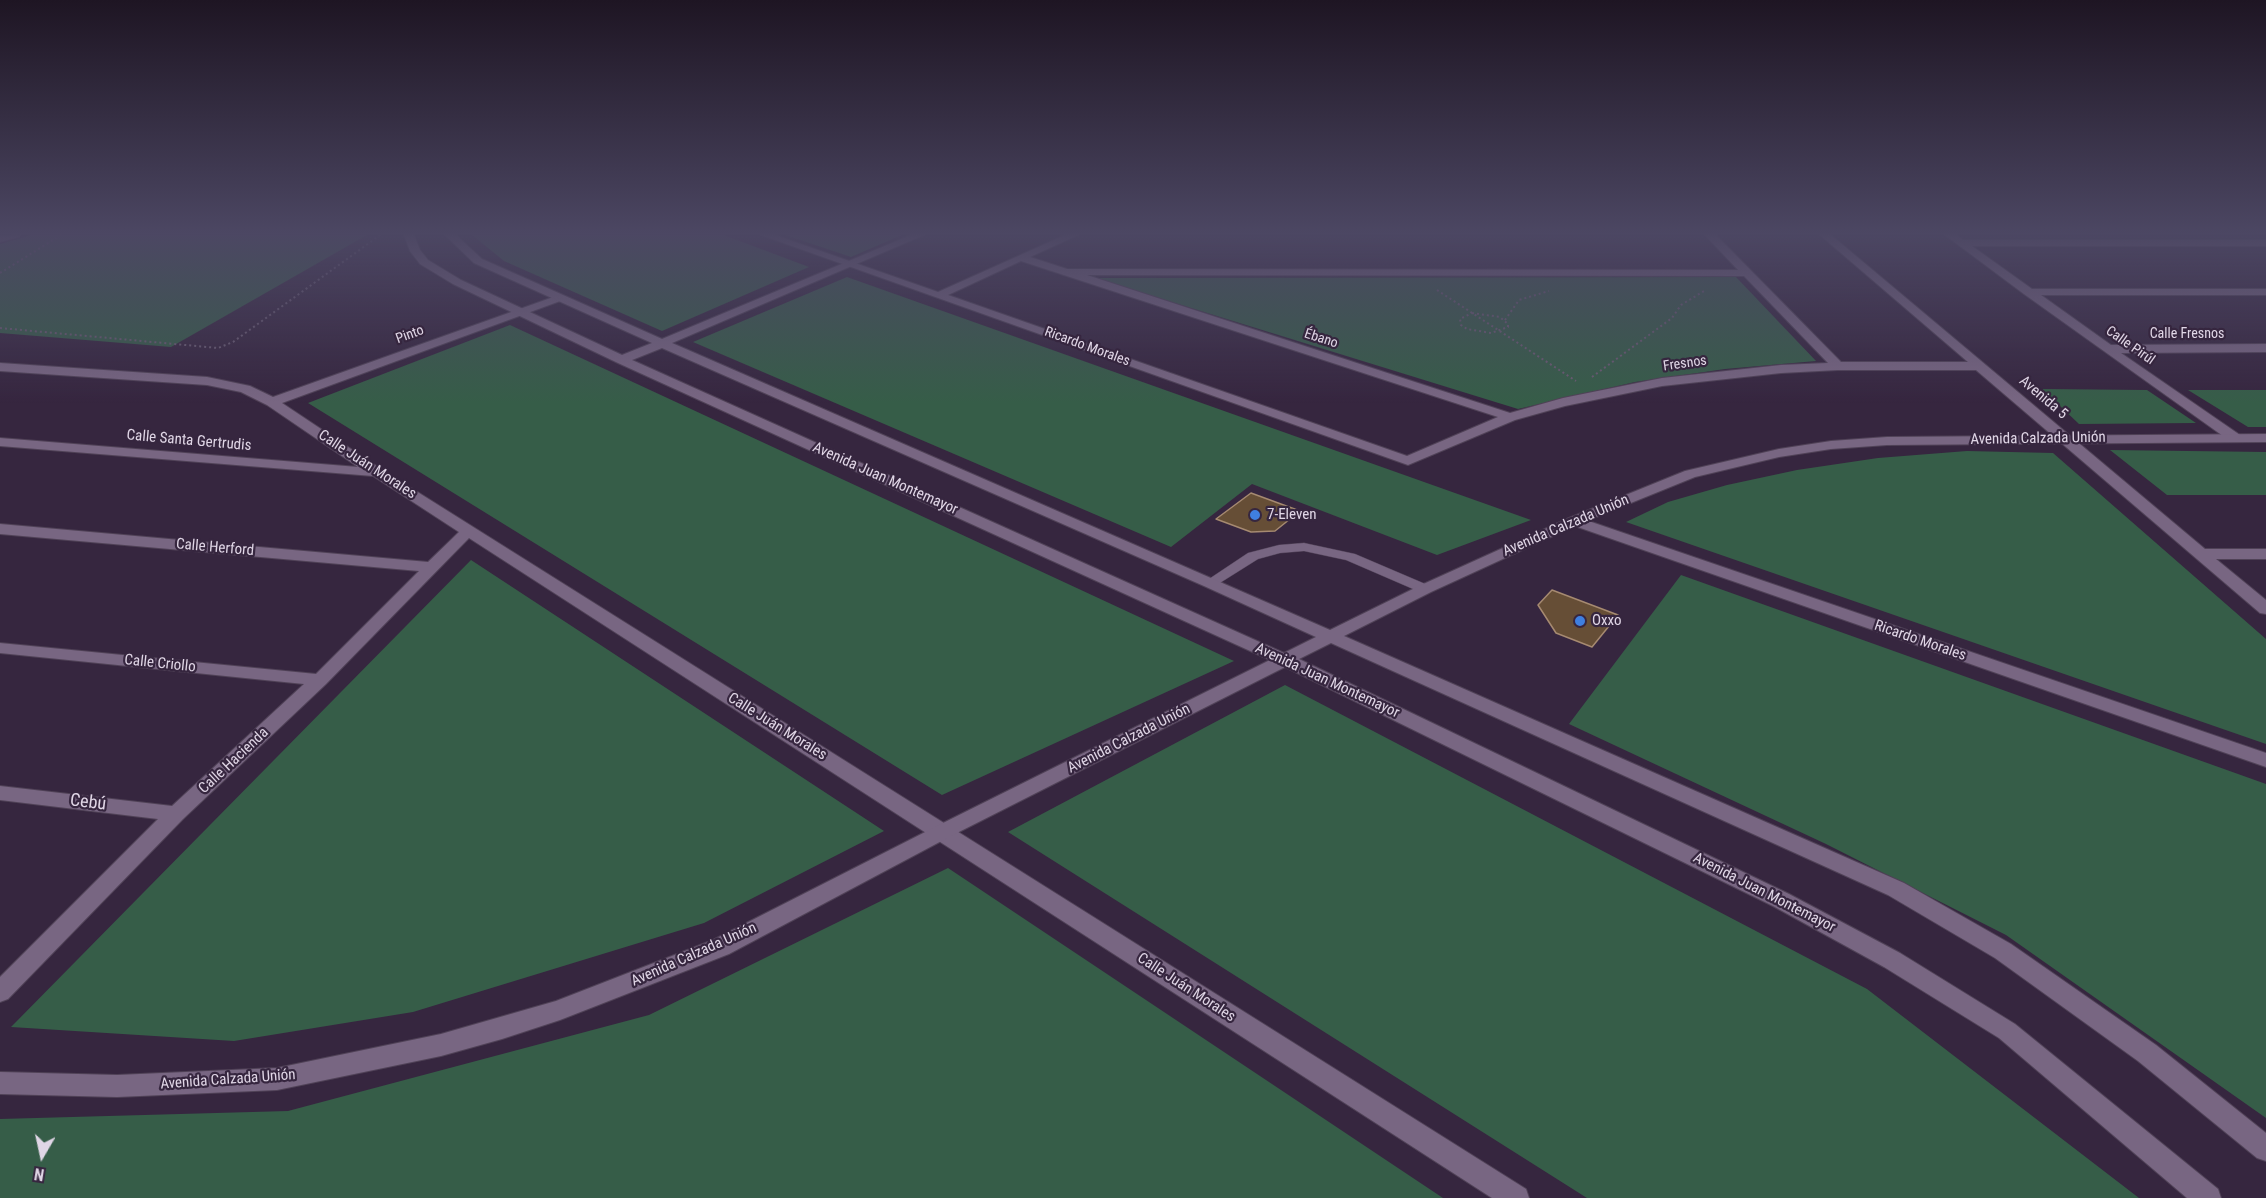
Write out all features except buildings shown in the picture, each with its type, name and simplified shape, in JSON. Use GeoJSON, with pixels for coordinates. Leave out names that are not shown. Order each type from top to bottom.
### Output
{"type":"FeatureCollection","features":[{"type":"Feature","properties":{"kind":"street","name":"Avenida Juan Montemayor"},"geometry":{"type":"LineString","coordinates":[[476,291],[622,360],[1286,660],[1781,900],[1892,960],[2007,1031],[2208,1198]]}},
{"type":"Feature","properties":{"kind":"street"},"geometry":{"type":"LineString","coordinates":[[543,291],[1210,583],[1896,889],[2003,951],[2147,1053],[2266,1149]]}},
{"type":"Feature","properties":{"kind":"street"},"geometry":{"type":"LineString","coordinates":[[622,360],[786,291]]}},
{"type":"Feature","properties":{"kind":"street","name":"Ricardo Morales"},"geometry":{"type":"LineString","coordinates":[[928,291],[1408,461]]}},
{"type":"Feature","properties":{"kind":"street"},"geometry":{"type":"LineString","coordinates":[[940,295],[949,291]]}},
{"type":"Feature","properties":{"kind":"street","name":"Ébano"},"geometry":{"type":"LineString","coordinates":[[1126,291],[1510,417]]}},
{"type":"Feature","properties":{"kind":"street"},"geometry":{"type":"LineString","coordinates":[[1759,291],[1838,366]]}},
{"type":"Feature","properties":{"kind":"street","name":"Avenida 5"},"geometry":{"type":"LineString","coordinates":[[1891,291],[2266,609]]}},
{"type":"Feature","properties":{"kind":"street"},"geometry":{"type":"LineString","coordinates":[[2028,292],[2266,292]]}},
{"type":"Feature","properties":{"kind":"street","name":"Calle Pirúl"},"geometry":{"type":"LineString","coordinates":[[2028,292],[2235,438]]}},
{"type":"Feature","properties":{"kind":"street","name":"Pinto"},"geometry":{"type":"LineString","coordinates":[[272,402],[517,311],[559,298]]}},
{"type":"Feature","properties":{"kind":"street","name":"Calle Fresnos"},"geometry":{"type":"LineString","coordinates":[[2108,350],[2266,348]]}},
{"type":"Feature","properties":{"kind":"street","name":"Fresnos"},"geometry":{"type":"LineString","coordinates":[[1408,461],[1510,417],[1597,394],[1718,374],[1838,366],[1980,366]]}},
{"type":"Feature","properties":{"kind":"street","name":"Calle Juán Morales"},"geometry":{"type":"LineString","coordinates":[[0,367],[207,381],[245,389],[272,402],[468,531],[1516,1198]]}},
{"type":"Feature","properties":{"kind":"street","name":"Avenida Calzada Unión"},"geometry":{"type":"LineString","coordinates":[[0,1083],[117,1086],[277,1079],[441,1045],[502,1029],[644,978],[721,947],[942,832],[1425,589],[1574,520],[1690,474],[1779,453],[1831,445],[1887,441],[2266,438]]}},
{"type":"Feature","properties":{"kind":"street","name":"Calle Santa Gertrudis"},"geometry":{"type":"LineString","coordinates":[[0,442],[376,472]]}},
{"type":"Feature","properties":{"kind":"street","name":"Ricardo Morales"},"geometry":{"type":"LineString","coordinates":[[1574,520],[2266,760]]}},
{"type":"Feature","properties":{"kind":"street","name":"Calle Herford"},"geometry":{"type":"LineString","coordinates":[[0,529],[431,567]]}},
{"type":"Feature","properties":{"kind":"street","name":"Calle Hacienda"},"geometry":{"type":"LineString","coordinates":[[0,992],[176,814],[320,680],[468,531]]}},
{"type":"Feature","properties":{"kind":"street"},"geometry":{"type":"LineString","coordinates":[[2202,554],[2266,554]]}},
{"type":"Feature","properties":{"kind":"street","name":"Calle Criollo"},"geometry":{"type":"LineString","coordinates":[[0,648],[320,680]]}},
{"type":"Feature","properties":{"kind":"street","name":"Cebú"},"geometry":{"type":"LineString","coordinates":[[0,793],[176,814]]}},
{"type":"Feature","properties":{"kind":"lane"},"geometry":{"type":"LineString","coordinates":[[1210,583],[1253,556],[1279,549],[1304,547],[1350,557],[1425,589]]}},
{"type":"Feature","properties":{"kind":"path"},"geometry":{"type":"LineString","coordinates":[[0,328],[218,348],[233,342],[301,291]]}},
{"type":"Feature","properties":{"kind":"path"},"geometry":{"type":"LineString","coordinates":[[1438,291],[1597,394]]}},
{"type":"Feature","properties":{"kind":"path"},"geometry":{"type":"LineString","coordinates":[[1505,320],[1519,300],[1546,291]]}},
{"type":"Feature","properties":{"kind":"path"},"geometry":{"type":"LineString","coordinates":[[1582,385],[1672,318],[1681,305],[1707,291]]}},
{"type":"Feature","properties":{"kind":"path"},"geometry":{"type":"LineString","coordinates":[[1472,313],[1493,315],[1505,320],[1508,327],[1501,332],[1482,333],[1461,326],[1460,318],[1472,313]]}},
{"type":"Feature","properties":{"kind":"green space"},"geometry":{"type":"Polygon","coordinates":[[[0,291],[269,291],[171,347],[0,333],[0,291]]]}},
{"type":"Feature","properties":{"kind":"green space"},"geometry":{"type":"Polygon","coordinates":[[[572,291],[754,291],[662,331],[572,291]]]}},
{"type":"Feature","properties":{"kind":"green space"},"geometry":{"type":"Polygon","coordinates":[[[814,291],[886,291],[1531,520],[1437,555],[1252,484],[1171,547],[693,342],[814,291]]]}},
{"type":"Feature","properties":{"kind":"green space"},"geometry":{"type":"Polygon","coordinates":[[[1136,291],[1749,291],[1816,361],[1725,369],[1635,382],[1518,409],[1136,291]]]}},
{"type":"Feature","properties":{"kind":"green space"},"geometry":{"type":"Polygon","coordinates":[[[510,325],[1234,661],[942,795],[308,403],[510,325]]]}},
{"type":"Feature","properties":{"kind":"green space"},"geometry":{"type":"Polygon","coordinates":[[[2042,389],[2147,390],[2196,423],[2079,424],[2042,389]]]}},
{"type":"Feature","properties":{"kind":"green space"},"geometry":{"type":"Polygon","coordinates":[[[2188,390],[2266,390],[2266,427],[2248,427],[2188,390]]]}},
{"type":"Feature","properties":{"kind":"green space"},"geometry":{"type":"Polygon","coordinates":[[[2110,450],[2266,452],[2266,495],[2167,495],[2110,450]]]}},
{"type":"Feature","properties":{"kind":"green space"},"geometry":{"type":"Polygon","coordinates":[[[1967,451],[2053,453],[2266,639],[2266,744],[1626,522],[1668,502],[1727,485],[1797,470],[1878,458],[1967,451]]]}},
{"type":"Feature","properties":{"kind":"green space"},"geometry":{"type":"Polygon","coordinates":[[[471,560],[884,831],[704,923],[413,1012],[234,1041],[11,1027],[471,560]]]}},
{"type":"Feature","properties":{"kind":"green space"},"geometry":{"type":"Polygon","coordinates":[[[1681,575],[2266,784],[2266,1118],[2006,935],[1826,844],[1569,724],[1681,575]]]}},
{"type":"Feature","properties":{"kind":"green space"},"geometry":{"type":"Polygon","coordinates":[[[1285,685],[1867,989],[2139,1198],[1587,1198],[1008,832],[1285,685]]]}},
{"type":"Feature","properties":{"kind":"green space"},"geometry":{"type":"Polygon","coordinates":[[[948,868],[1443,1198],[0,1198],[0,1119],[288,1111],[649,1015],[948,868]]]}},
{"type":"Feature","properties":{"kind":"place","name":"7-Eleven"},"geometry":{"type":"Point","coordinates":[1255,515]}},
{"type":"Feature","properties":{"kind":"place","name":"Oxxo"},"geometry":{"type":"Point","coordinates":[1580,621]}}]}
